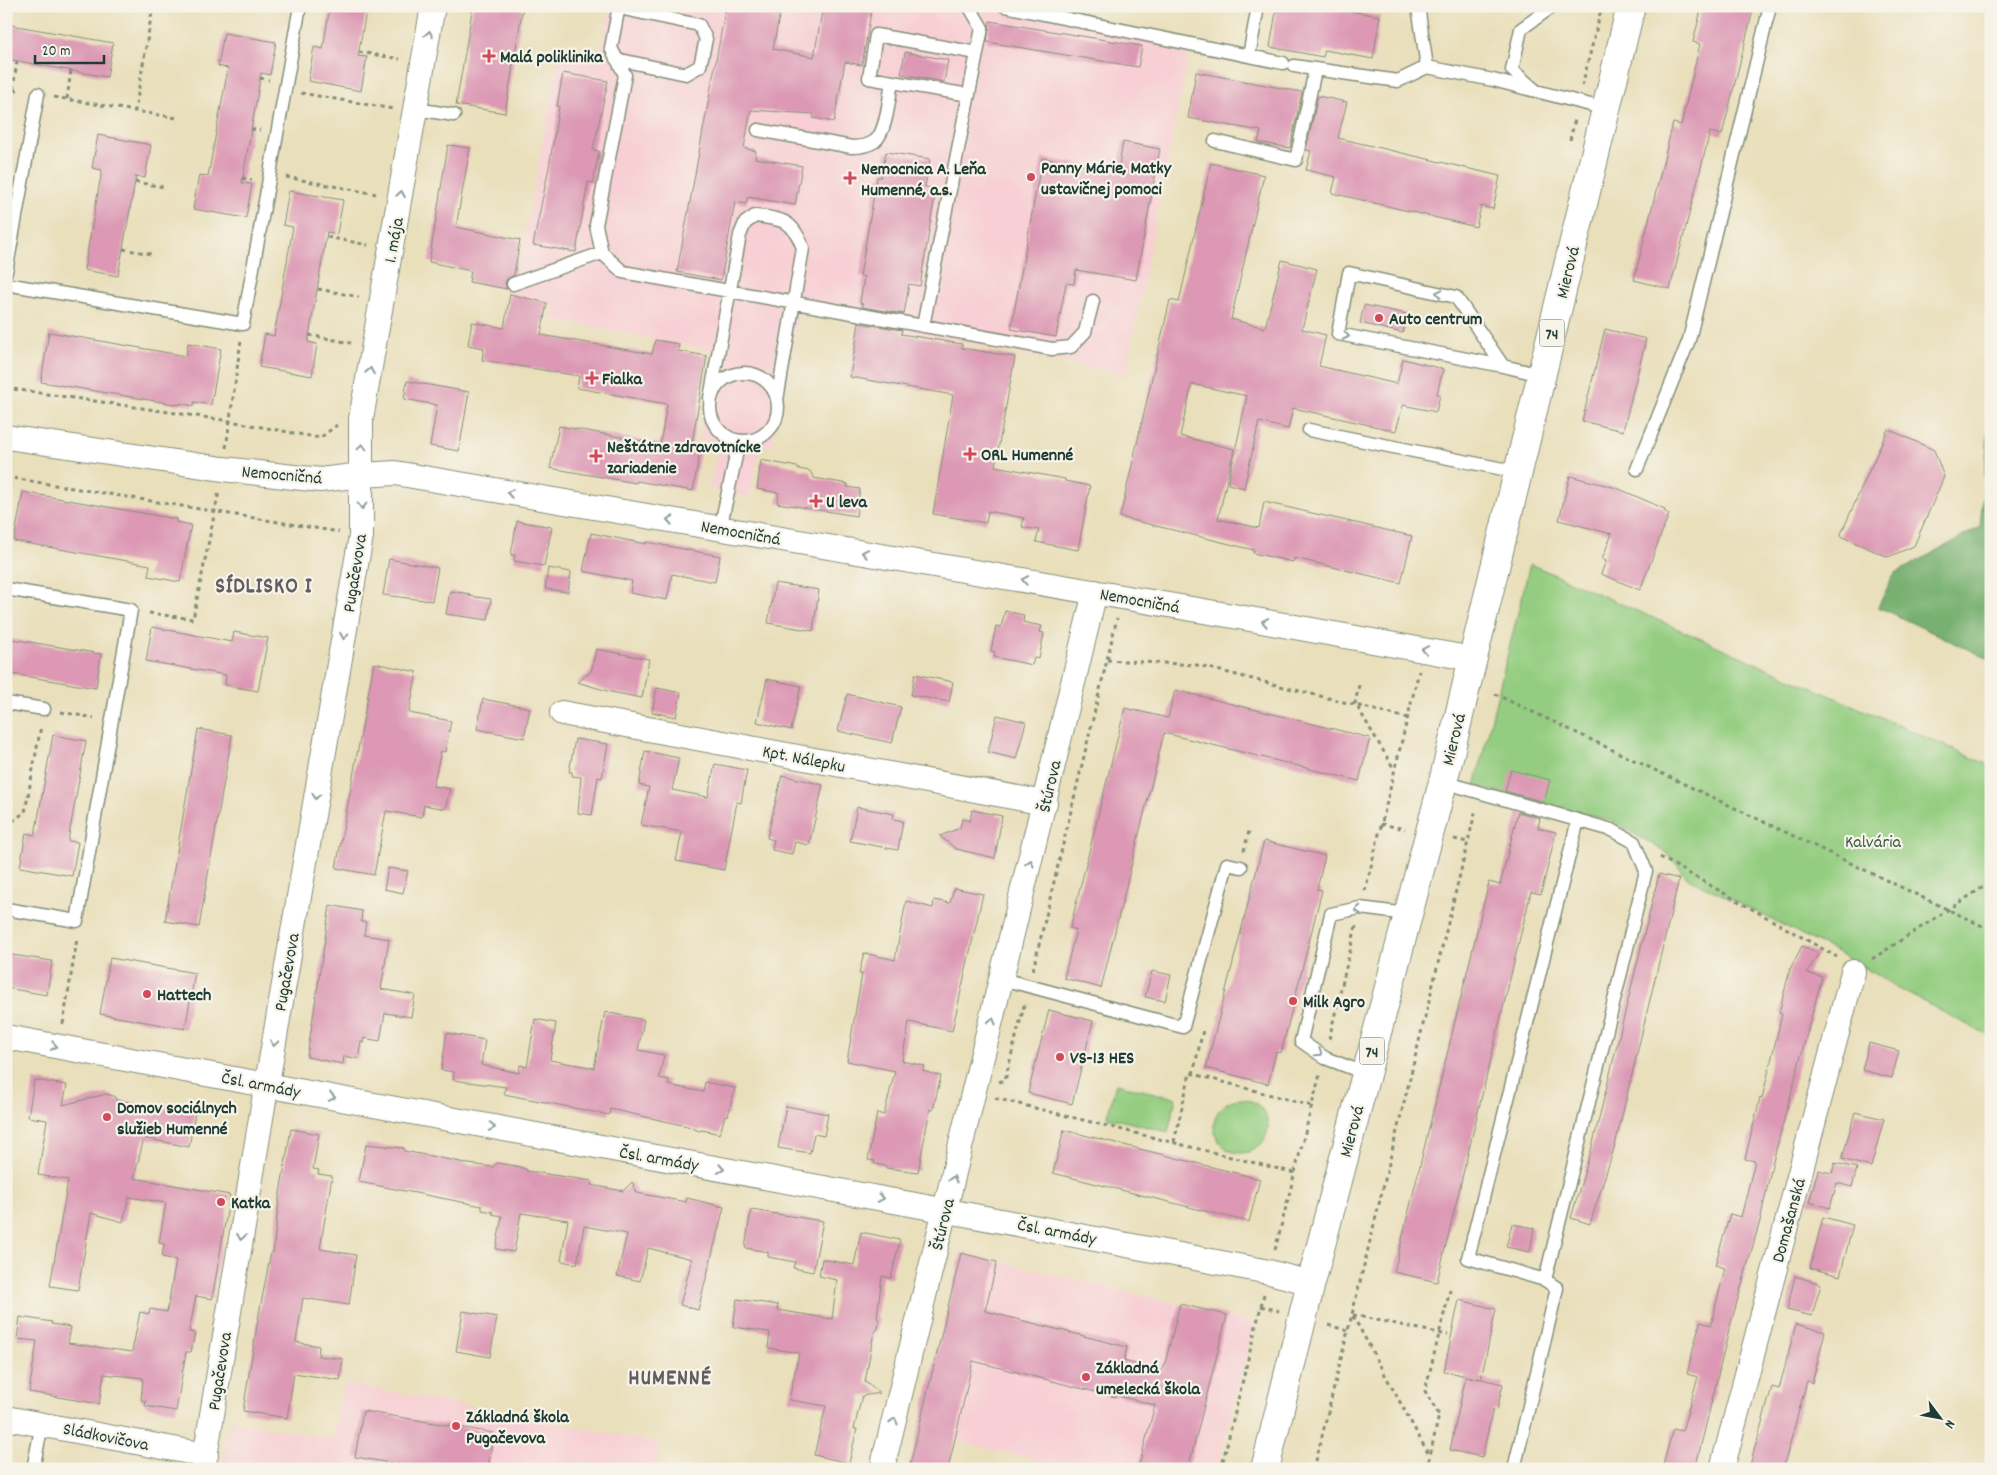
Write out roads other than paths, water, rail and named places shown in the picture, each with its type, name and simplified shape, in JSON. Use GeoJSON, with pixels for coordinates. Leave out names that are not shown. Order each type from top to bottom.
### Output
{"type":"FeatureCollection","features":[{"type":"Feature","properties":{"kind":"main road","name":"Mierová"},"geometry":{"type":"LineString","coordinates":[[1265,1469],[1311,1283],[1367,1074],[1473,659],[1631,6]]}},
{"type":"Feature","properties":{"kind":"street","name":"1. mája"},"geometry":{"type":"LineString","coordinates":[[362,475],[362,419],[408,110],[433,6]]}},
{"type":"Feature","properties":{"kind":"street","name":"Nemocničná"},"geometry":{"type":"LineString","coordinates":[[6,437],[223,469],[320,480],[395,473],[1095,592],[1473,659]]}},
{"type":"Feature","properties":{"kind":"street","name":"Pugačevova"},"geometry":{"type":"LineString","coordinates":[[204,1462],[361,536],[362,475]]}},
{"type":"Feature","properties":{"kind":"street","name":"Štúrova"},"geometry":{"type":"LineString","coordinates":[[882,1469],[1095,592]]}},
{"type":"Feature","properties":{"kind":"street","name":"Kpt. Nálepku"},"geometry":{"type":"LineString","coordinates":[[562,713],[1045,803]]}},
{"type":"Feature","properties":{"kind":"street","name":"Domašanská"},"geometry":{"type":"LineString","coordinates":[[1722,1469],[1853,972]]}},
{"type":"Feature","properties":{"kind":"street","name":"Čsl. armády"},"geometry":{"type":"LineString","coordinates":[[6,1037],[946,1210],[1269,1272],[1311,1283]]}},
{"type":"Feature","properties":{"kind":"street","name":"Sládkovičova"},"geometry":{"type":"LineString","coordinates":[[6,1418],[42,1424],[204,1462]]}},
{"type":"Feature","properties":{"kind":"lane"},"geometry":{"type":"LineString","coordinates":[[6,284],[243,324],[300,6]]}},
{"type":"Feature","properties":{"kind":"lane"},"geometry":{"type":"LineString","coordinates":[[923,326],[982,28],[969,6]]}},
{"type":"Feature","properties":{"kind":"lane"},"geometry":{"type":"LineString","coordinates":[[1005,6],[1315,70],[1398,81],[1427,67],[1493,80],[1606,109]]}},
{"type":"Feature","properties":{"kind":"lane"},"geometry":{"type":"LineString","coordinates":[[1249,56],[1258,6]]}},
{"type":"Feature","properties":{"kind":"lane"},"geometry":{"type":"LineString","coordinates":[[1418,6],[1427,67]]}},
{"type":"Feature","properties":{"kind":"lane"},"geometry":{"type":"LineString","coordinates":[[1537,92],[1512,70],[1521,28],[1554,6]]}},
{"type":"Feature","properties":{"kind":"lane"},"geometry":{"type":"LineString","coordinates":[[1637,469],[1689,340],[1770,6]]}},
{"type":"Feature","properties":{"kind":"lane"},"geometry":{"type":"LineString","coordinates":[[616,59],[686,74],[700,66],[706,39],[699,25],[619,7],[611,48],[616,59],[625,75],[596,225],[602,253],[623,272],[1052,349],[1071,347],[1086,332],[1093,301]]}},
{"type":"Feature","properties":{"kind":"lane"},"geometry":{"type":"LineString","coordinates":[[969,95],[868,78],[876,35],[977,53]]}},
{"type":"Feature","properties":{"kind":"lane"},"geometry":{"type":"LineString","coordinates":[[1215,141],[1296,160],[1315,70]]}},
{"type":"Feature","properties":{"kind":"lane"},"geometry":{"type":"LineString","coordinates":[[758,130],[852,147],[864,146],[875,141],[883,130],[892,82]]}},
{"type":"Feature","properties":{"kind":"lane"},"geometry":{"type":"LineString","coordinates":[[6,272],[38,94]]}},
{"type":"Feature","properties":{"kind":"lane"},"geometry":{"type":"LineString","coordinates":[[408,110],[454,116]]}},
{"type":"Feature","properties":{"kind":"lane"},"geometry":{"type":"LineString","coordinates":[[755,216],[781,219],[798,234],[803,248],[794,303],[775,421],[769,430],[760,437],[750,441],[739,442],[723,435],[712,422],[709,410],[710,398],[740,235],[745,222],[755,216]]}},
{"type":"Feature","properties":{"kind":"lane"},"geometry":{"type":"LineString","coordinates":[[513,284],[602,253]]}},
{"type":"Feature","properties":{"kind":"lane"},"geometry":{"type":"LineString","coordinates":[[1503,366],[1456,297],[1349,273],[1338,334],[1541,375]]}},
{"type":"Feature","properties":{"kind":"lane"},"geometry":{"type":"LineString","coordinates":[[710,398],[715,388],[724,379],[734,374],[746,373],[766,381],[773,390],[777,400]]}},
{"type":"Feature","properties":{"kind":"lane"},"geometry":{"type":"LineString","coordinates":[[1309,430],[1518,472]]}},
{"type":"Feature","properties":{"kind":"lane"},"geometry":{"type":"LineString","coordinates":[[720,529],[739,442]]}},
{"type":"Feature","properties":{"kind":"lane"},"geometry":{"type":"LineString","coordinates":[[6,590],[131,610],[77,921],[6,909]]}},
{"type":"Feature","properties":{"kind":"lane"},"geometry":{"type":"LineString","coordinates":[[6,703],[44,709]]}},
{"type":"Feature","properties":{"kind":"lane"},"geometry":{"type":"LineString","coordinates":[[1442,782],[1612,830],[1634,842],[1646,871],[1545,1280]]}},
{"type":"Feature","properties":{"kind":"lane"},"geometry":{"type":"LineString","coordinates":[[1514,1469],[1557,1288],[1545,1280],[1468,1258],[1578,820]]}},
{"type":"Feature","properties":{"kind":"lane"},"geometry":{"type":"LineString","coordinates":[[1002,979],[1184,1027],[1227,864],[1241,867]]}},
{"type":"Feature","properties":{"kind":"lane"},"geometry":{"type":"LineString","coordinates":[[1367,1074],[1325,1058],[1301,1041],[1331,914],[1360,908],[1407,914]]}},
{"type":"Feature","properties":{"kind":"lane"},"geometry":{"type":"LineString","coordinates":[[33,1469],[42,1424]]}},
{"type":"Feature","properties":{"kind":"place","name":"Malá poliklinika"},"geometry":{"type":"Point","coordinates":[489,56]}},
{"type":"Feature","properties":{"kind":"place","name":"Panny Márie, Matky ustavičnej pomoci"},"geometry":{"type":"Point","coordinates":[1031,177]}},
{"type":"Feature","properties":{"kind":"place","name":"Nemocnica A. Leňa Humenné, a.s."},"geometry":{"type":"Point","coordinates":[850,178]}},
{"type":"Feature","properties":{"kind":"place","name":"Auto centrum"},"geometry":{"type":"Point","coordinates":[1379,318]}},
{"type":"Feature","properties":{"kind":"place","name":"Fialka"},"geometry":{"type":"Point","coordinates":[592,378]}},
{"type":"Feature","properties":{"kind":"place","name":"ORL Humenné"},"geometry":{"type":"Point","coordinates":[970,454]}},
{"type":"Feature","properties":{"kind":"place","name":"Neštátne zdravotnícke zariadenie"},"geometry":{"type":"Point","coordinates":[596,456]}},
{"type":"Feature","properties":{"kind":"place","name":"U leva"},"geometry":{"type":"Point","coordinates":[816,501]}},
{"type":"Feature","properties":{"kind":"place","name":"Hattech"},"geometry":{"type":"Point","coordinates":[147,994]}},
{"type":"Feature","properties":{"kind":"place","name":"Milk Agro"},"geometry":{"type":"Point","coordinates":[1293,1001]}},
{"type":"Feature","properties":{"kind":"place","name":"VS-13 HES"},"geometry":{"type":"Point","coordinates":[1060,1057]}},
{"type":"Feature","properties":{"kind":"place","name":"Domov sociálnych služieb Humenné"},"geometry":{"type":"Point","coordinates":[107,1117]}},
{"type":"Feature","properties":{"kind":"place","name":"Katka"},"geometry":{"type":"Point","coordinates":[221,1202]}},
{"type":"Feature","properties":{"kind":"place","name":"Základná umelecká škola"},"geometry":{"type":"Point","coordinates":[1086,1377]}},
{"type":"Feature","properties":{"kind":"place","name":"Základná škola Pugačevova"},"geometry":{"type":"Point","coordinates":[456,1426]}},
{"type":"Feature","properties":{"kind":"district","name":"SÍDLISKO I"},"geometry":{"type":"Point","coordinates":[264,584]}},
{"type":"Feature","properties":{"kind":"district","name":"HUMENNÉ"},"geometry":{"type":"Point","coordinates":[670,1376]}},
{"type":"Feature","properties":{"kind":"park label","name":"Kalvária"},"geometry":{"type":"Point","coordinates":[1873,841]}}]}
